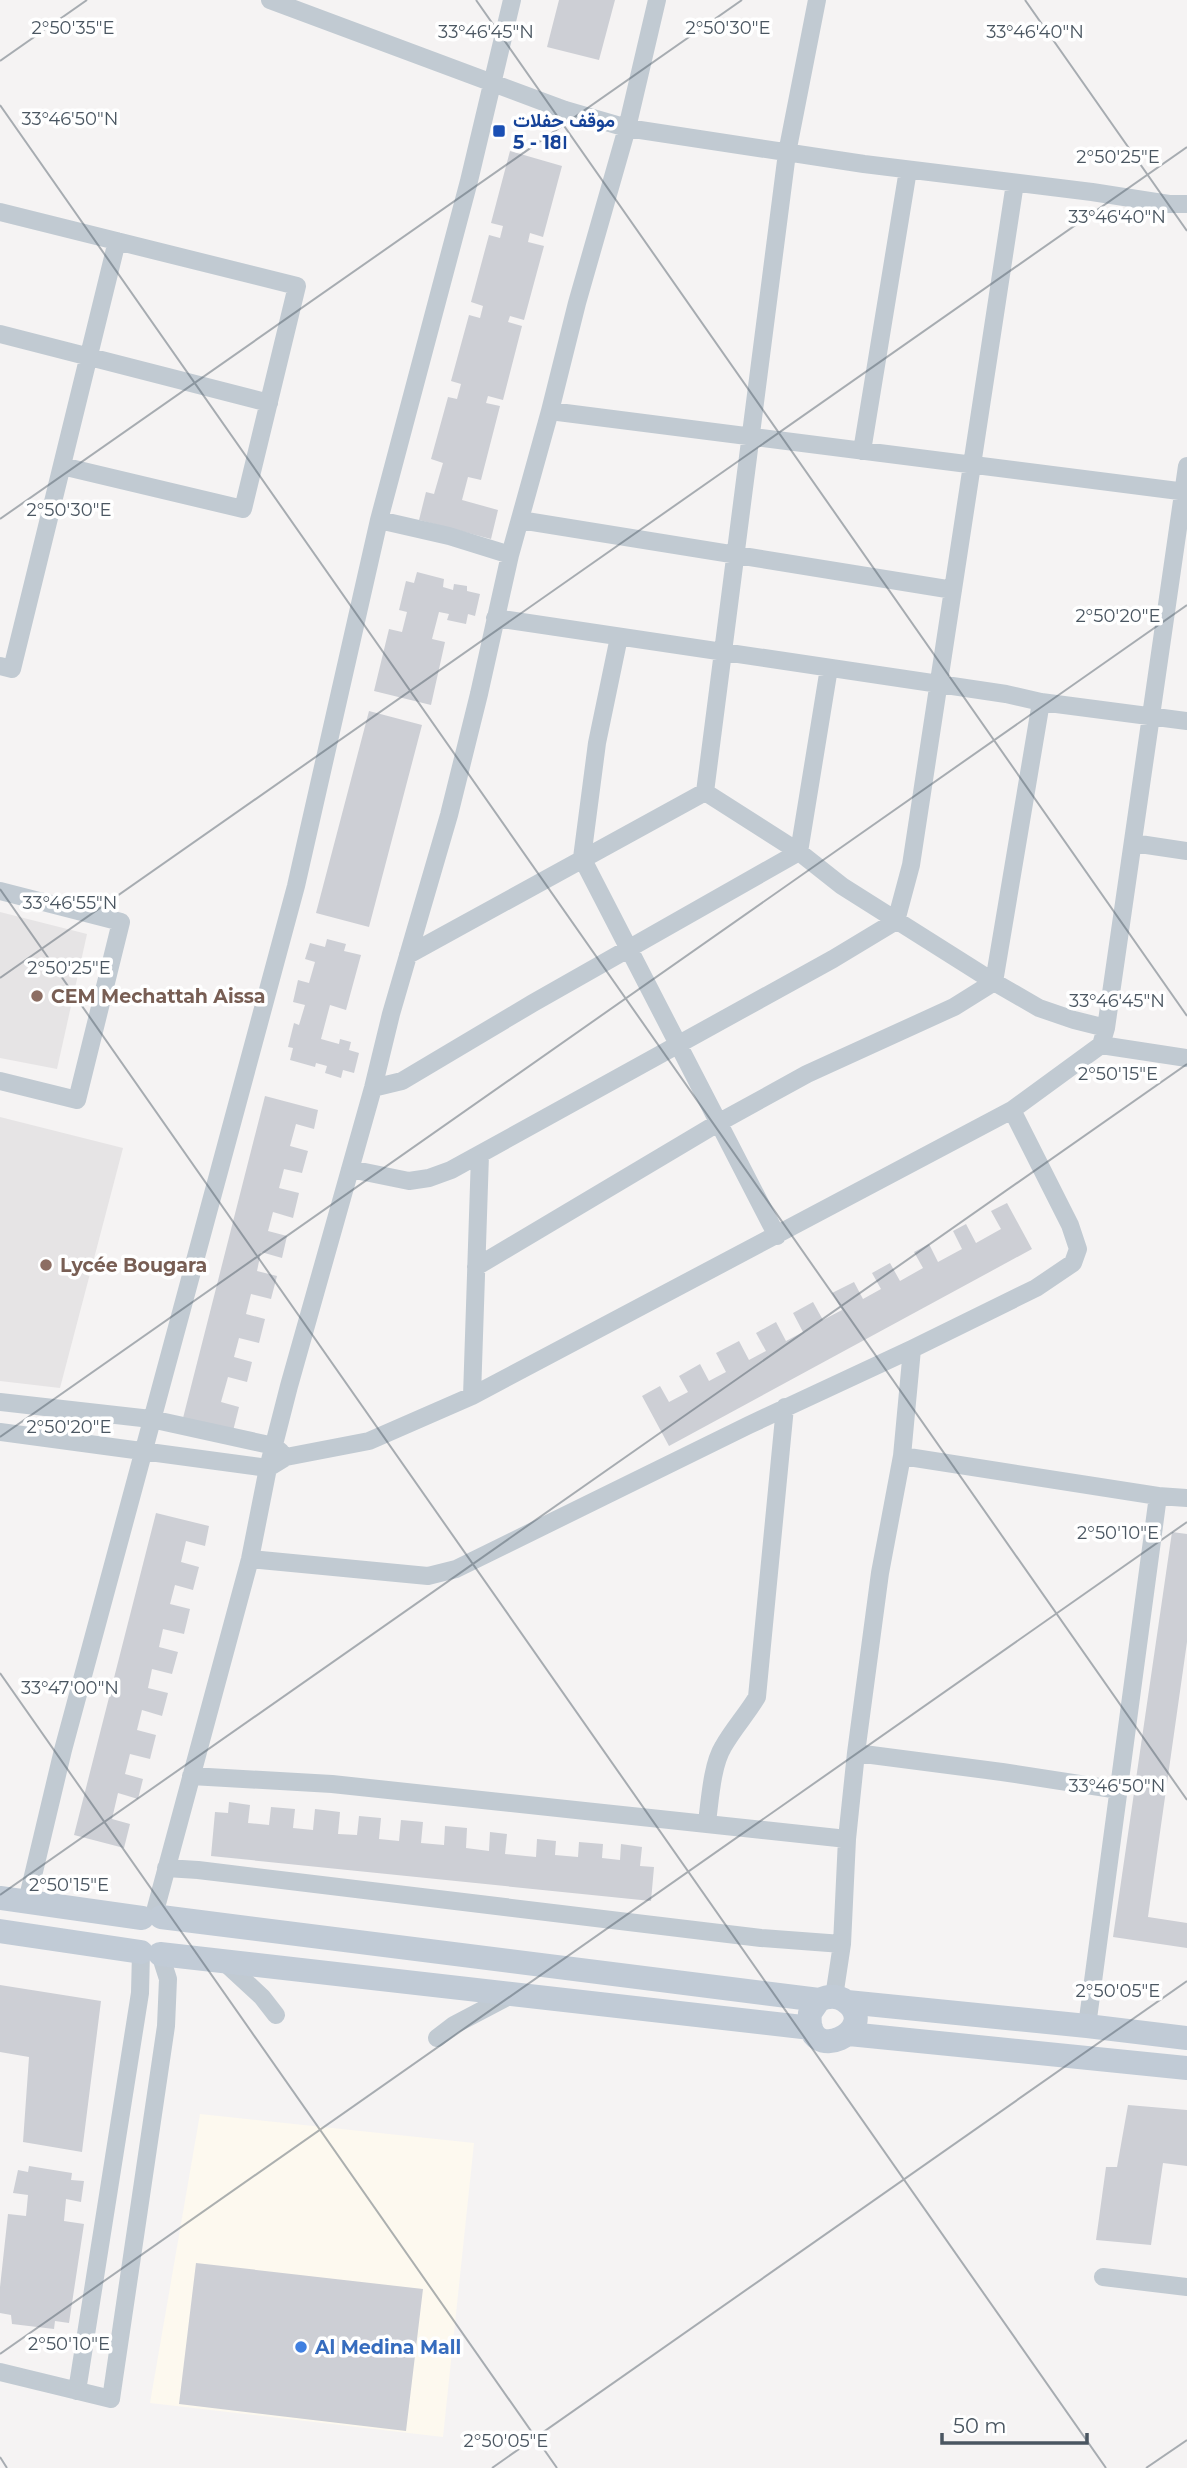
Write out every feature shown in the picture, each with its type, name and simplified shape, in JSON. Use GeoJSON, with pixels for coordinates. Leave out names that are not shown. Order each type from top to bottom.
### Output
{"type":"FeatureCollection","features":[{"type":"Feature","properties":{"kind":"main road"},"geometry":{"type":"LineString","coordinates":[[0,1898],[833,2000],[1187,2038]]}},
{"type":"Feature","properties":{"kind":"main road"},"geometry":{"type":"LineString","coordinates":[[152,1917],[170,1926],[172,1939],[166,1950],[151,1953],[136,1947],[132,1935],[137,1923],[152,1917]]}},
{"type":"Feature","properties":{"kind":"main road"},"geometry":{"type":"LineString","coordinates":[[0,1931],[151,1953],[811,2028]]}},
{"type":"Feature","properties":{"kind":"main road"},"geometry":{"type":"LineString","coordinates":[[833,2000],[810,2013],[811,2028],[821,2039],[829,2042],[849,2035],[1187,2068]]}},
{"type":"Feature","properties":{"kind":"main road"},"geometry":{"type":"LineString","coordinates":[[833,2000],[854,2015],[849,2035]]}},
{"type":"Feature","properties":{"kind":"street"},"geometry":{"type":"LineString","coordinates":[[270,0],[565,110],[627,128],[908,170],[1169,204],[1187,204]]}},
{"type":"Feature","properties":{"kind":"street"},"geometry":{"type":"LineString","coordinates":[[27,1901],[63,1750],[296,886],[379,520],[468,181],[512,0]]}},
{"type":"Feature","properties":{"kind":"street"},"geometry":{"type":"LineString","coordinates":[[152,1917],[250,1559],[268,1468],[280,1452],[391,1014],[449,815],[510,555],[627,128],[657,0]]}},
{"type":"Feature","properties":{"kind":"street"},"geometry":{"type":"LineString","coordinates":[[705,792],[788,153],[817,0]]}},
{"type":"Feature","properties":{"kind":"street"},"geometry":{"type":"LineString","coordinates":[[862,450],[908,170]]}},
{"type":"Feature","properties":{"kind":"street"},"geometry":{"type":"LineString","coordinates":[[350,1169],[409,1181],[429,1178],[451,1170],[833,959],[896,921],[911,864],[1014,183]]}},
{"type":"Feature","properties":{"kind":"street"},"geometry":{"type":"LineString","coordinates":[[0,212],[297,286],[243,509],[62,466]]}},
{"type":"Feature","properties":{"kind":"street"},"geometry":{"type":"LineString","coordinates":[[0,666],[12,669],[117,241]]}},
{"type":"Feature","properties":{"kind":"street"},"geometry":{"type":"LineString","coordinates":[[0,334],[269,403]]}},
{"type":"Feature","properties":{"kind":"street"},"geometry":{"type":"LineString","coordinates":[[550,411],[1186,491]]}},
{"type":"Feature","properties":{"kind":"street"},"geometry":{"type":"LineString","coordinates":[[0,1402],[151,1419],[280,1452],[369,1441],[472,1396],[1012,1110],[1103,1037],[1133,844],[1149,715],[1186,491],[1187,466]]}},
{"type":"Feature","properties":{"kind":"street"},"geometry":{"type":"LineString","coordinates":[[379,520],[449,536],[510,555]]}},
{"type":"Feature","properties":{"kind":"street"},"geometry":{"type":"LineString","coordinates":[[520,520],[953,590]]}},
{"type":"Feature","properties":{"kind":"street"},"geometry":{"type":"LineString","coordinates":[[495,618],[1006,694],[1041,702],[1187,721]]}},
{"type":"Feature","properties":{"kind":"street"},"geometry":{"type":"LineString","coordinates":[[619,637],[597,743],[582,858],[777,1236]]}},
{"type":"Feature","properties":{"kind":"street"},"geometry":{"type":"LineString","coordinates":[[799,852],[829,668]]}},
{"type":"Feature","properties":{"kind":"street"},"geometry":{"type":"LineString","coordinates":[[476,1267],[718,1123],[807,1074],[954,1007],[994,982],[1041,702]]}},
{"type":"Feature","properties":{"kind":"street"},"geometry":{"type":"LineString","coordinates":[[408,955],[705,792]]}},
{"type":"Feature","properties":{"kind":"street"},"geometry":{"type":"LineString","coordinates":[[705,792],[740,817],[799,852],[842,886],[896,921],[1039,1007],[1074,1020],[1103,1037],[1187,1058]]}},
{"type":"Feature","properties":{"kind":"street"},"geometry":{"type":"LineString","coordinates":[[1133,844],[1187,851]]}},
{"type":"Feature","properties":{"kind":"street"},"geometry":{"type":"LineString","coordinates":[[373,1088],[401,1081],[799,852]]}},
{"type":"Feature","properties":{"kind":"street"},"geometry":{"type":"LineString","coordinates":[[0,891],[121,922],[77,1100],[0,1081]]}},
{"type":"Feature","properties":{"kind":"street"},"geometry":{"type":"LineString","coordinates":[[250,1559],[428,1576],[456,1569],[785,1407],[1036,1288],[1073,1263],[1079,1249],[1070,1225],[1012,1110]]}},
{"type":"Feature","properties":{"kind":"street"},"geometry":{"type":"LineString","coordinates":[[472,1396],[480,1155]]}},
{"type":"Feature","properties":{"kind":"street"},"geometry":{"type":"LineString","coordinates":[[833,2000],[842,1944],[856,1753],[880,1573],[902,1456],[912,1349]]}},
{"type":"Feature","properties":{"kind":"street"},"geometry":{"type":"LineString","coordinates":[[706,1822],[718,1758],[723,1746],[746,1716],[757,1696],[785,1407]]}},
{"type":"Feature","properties":{"kind":"street"},"geometry":{"type":"LineString","coordinates":[[0,1432],[268,1468]]}},
{"type":"Feature","properties":{"kind":"street"},"geometry":{"type":"LineString","coordinates":[[902,1456],[1158,1496],[1187,1498]]}},
{"type":"Feature","properties":{"kind":"street"},"geometry":{"type":"LineString","coordinates":[[1087,2026],[1158,1496]]}},
{"type":"Feature","properties":{"kind":"street"},"geometry":{"type":"LineString","coordinates":[[856,1753],[1119,1790]]}},
{"type":"Feature","properties":{"kind":"street"},"geometry":{"type":"LineString","coordinates":[[191,1776],[332,1784],[848,1839]]}},
{"type":"Feature","properties":{"kind":"street"},"geometry":{"type":"LineString","coordinates":[[166,1868],[748,1937],[842,1944]]}},
{"type":"Feature","properties":{"kind":"street"},"geometry":{"type":"LineString","coordinates":[[78,2390],[140,1993],[151,1953]]}},
{"type":"Feature","properties":{"kind":"street"},"geometry":{"type":"LineString","coordinates":[[0,2372],[111,2399],[166,2026],[168,1979],[151,1953]]}},
{"type":"Feature","properties":{"kind":"street"},"geometry":{"type":"LineString","coordinates":[[223,1961],[262,1997],[276,2015]]}},
{"type":"Feature","properties":{"kind":"street"},"geometry":{"type":"LineString","coordinates":[[437,2038],[454,2025],[513,1994]]}},
{"type":"Feature","properties":{"kind":"street"},"geometry":{"type":"LineString","coordinates":[[1103,2277],[1187,2287]]}},
{"type":"Feature","properties":{"kind":"shaded area","name":"CEM Mechattah Aissa"},"geometry":{"type":"Polygon","coordinates":[[[0,912],[87,934],[57,1069],[0,1058],[0,912]]]}},
{"type":"Feature","properties":{"kind":"shaded area","name":"Lycée Bougara"},"geometry":{"type":"Polygon","coordinates":[[[0,1117],[123,1148],[60,1388],[0,1381],[0,1117]]]}},
{"type":"Feature","properties":{"kind":"shaded area"},"geometry":{"type":"Polygon","coordinates":[[[200,2114],[474,2143],[443,2437],[150,2403],[200,2114]]]}},
{"type":"Feature","properties":{"kind":"building"},"geometry":{"type":"Polygon","coordinates":[[[559,0],[615,0],[599,60],[547,47],[559,0]]]}},
{"type":"Feature","properties":{"kind":"building"},"geometry":{"type":"Polygon","coordinates":[[[510,151],[562,166],[543,237],[530,233],[528,242],[544,246],[524,320],[510,316],[508,322],[522,326],[503,400],[488,396],[486,403],[500,406],[481,480],[468,477],[462,500],[498,510],[491,539],[419,520],[426,492],[434,494],[443,463],[431,459],[448,397],[457,399],[461,384],[451,381],[469,315],[480,318],[483,306],[471,302],[489,235],[500,238],[503,226],[491,223],[510,151]]]}},
{"type":"Feature","properties":{"kind":"building"},"geometry":{"type":"Polygon","coordinates":[[[417,572],[444,579],[443,587],[453,590],[454,584],[467,586],[467,591],[480,594],[475,616],[468,614],[466,624],[447,620],[449,614],[439,612],[432,639],[445,642],[431,705],[374,691],[389,629],[402,632],[407,612],[399,610],[406,581],[414,583],[417,572]]]}},
{"type":"Feature","properties":{"kind":"building"},"geometry":{"type":"Polygon","coordinates":[[[369,711],[422,725],[369,927],[316,913],[369,711]]]}},
{"type":"Feature","properties":{"kind":"building"},"geometry":{"type":"Polygon","coordinates":[[[327,939],[346,944],[344,951],[361,955],[346,1010],[330,1005],[321,1039],[339,1044],[340,1039],[351,1042],[349,1050],[359,1053],[354,1073],[343,1070],[341,1078],[325,1073],[327,1066],[316,1063],[315,1067],[290,1060],[293,1048],[288,1047],[294,1023],[299,1025],[305,1005],[293,1002],[298,980],[309,983],[315,962],[305,959],[310,943],[325,947],[327,939]]]}},
{"type":"Feature","properties":{"kind":"building"},"geometry":{"type":"Polygon","coordinates":[[[265,1096],[318,1110],[314,1129],[296,1124],[290,1146],[308,1151],[302,1173],[284,1169],[279,1188],[299,1193],[293,1218],[273,1212],[268,1231],[287,1236],[282,1258],[261,1252],[257,1271],[277,1276],[271,1299],[251,1294],[246,1314],[265,1319],[259,1343],[239,1338],[234,1357],[252,1362],[247,1382],[228,1377],[221,1402],[239,1407],[233,1431],[183,1418],[265,1096]]]}},
{"type":"Feature","properties":{"kind":"building"},"geometry":{"type":"Polygon","coordinates":[[[1007,1203],[1032,1249],[669,1446],[642,1396],[660,1386],[669,1402],[688,1392],[679,1376],[700,1364],[709,1381],[726,1372],[716,1353],[739,1341],[749,1360],[766,1351],[756,1333],[776,1322],[786,1341],[803,1332],[793,1313],[813,1302],[823,1320],[842,1310],[832,1293],[854,1282],[863,1299],[881,1289],[872,1273],[890,1263],[900,1281],[923,1268],[914,1252],[929,1244],[938,1262],[962,1249],[953,1231],[966,1224],[976,1243],[1001,1229],[991,1211],[1007,1203]]]}},
{"type":"Feature","properties":{"kind":"building"},"geometry":{"type":"Polygon","coordinates":[[[156,1513],[209,1526],[205,1546],[186,1541],[181,1562],[199,1567],[193,1590],[175,1585],[170,1604],[190,1609],[184,1634],[163,1629],[159,1647],[178,1652],[172,1674],[152,1669],[148,1688],[168,1693],[162,1716],[142,1710],[137,1730],[156,1735],[150,1759],[130,1754],[125,1774],[143,1779],[138,1799],[118,1793],[112,1819],[130,1824],[124,1848],[74,1835],[156,1513]]]}},
{"type":"Feature","properties":{"kind":"building"},"geometry":{"type":"Polygon","coordinates":[[[1172,1532],[1187,1534],[1187,1642],[1148,1917],[1187,1923],[1187,1948],[1113,1937],[1172,1532]]]}},
{"type":"Feature","properties":{"kind":"building"},"geometry":{"type":"Polygon","coordinates":[[[229,1802],[250,1805],[248,1823],[269,1825],[271,1807],[295,1809],[293,1828],[313,1830],[315,1809],[340,1812],[338,1834],[357,1835],[359,1816],[381,1818],[379,1839],[399,1841],[401,1820],[423,1822],[421,1843],[444,1845],[445,1826],[467,1828],[466,1848],[489,1851],[490,1832],[507,1834],[505,1854],[536,1857],[537,1839],[556,1841],[555,1855],[578,1857],[579,1842],[603,1844],[602,1858],[620,1860],[621,1844],[642,1847],[640,1866],[654,1867],[651,1901],[211,1856],[215,1812],[228,1813],[229,1802]]]}},
{"type":"Feature","properties":{"kind":"building"},"geometry":{"type":"Polygon","coordinates":[[[0,1985],[101,2001],[82,2152],[23,2142],[29,2057],[0,2052],[0,1985]]]}},
{"type":"Feature","properties":{"kind":"building"},"geometry":{"type":"Polygon","coordinates":[[[1128,2105],[1187,2110],[1187,2166],[1163,2163],[1151,2245],[1096,2240],[1106,2167],[1117,2167],[1128,2105]]]}},
{"type":"Feature","properties":{"kind":"building"},"geometry":{"type":"Polygon","coordinates":[[[29,2166],[72,2173],[71,2180],[84,2181],[81,2202],[66,2199],[64,2221],[84,2224],[69,2323],[55,2321],[54,2329],[12,2324],[11,2315],[0,2313],[8,2214],[26,2216],[28,2195],[13,2193],[18,2170],[28,2172],[29,2166]]]}},
{"type":"Feature","properties":{"kind":"building","name":"Al Medina Mall"},"geometry":{"type":"Polygon","coordinates":[[[196,2263],[423,2289],[406,2431],[179,2404],[196,2263]]]}},
{"type":"Feature","properties":{"kind":"place","name":"موقف حفلات 5 - 18ا"},"geometry":{"type":"Point","coordinates":[499,131]}},
{"type":"Feature","properties":{"kind":"place","name":"CEM Mechattah Aissa"},"geometry":{"type":"Point","coordinates":[37,996]}},
{"type":"Feature","properties":{"kind":"place","name":"Lycée Bougara"},"geometry":{"type":"Point","coordinates":[46,1265]}},
{"type":"Feature","properties":{"kind":"place","name":"Al Medina Mall"},"geometry":{"type":"Point","coordinates":[301,2347]}}]}
